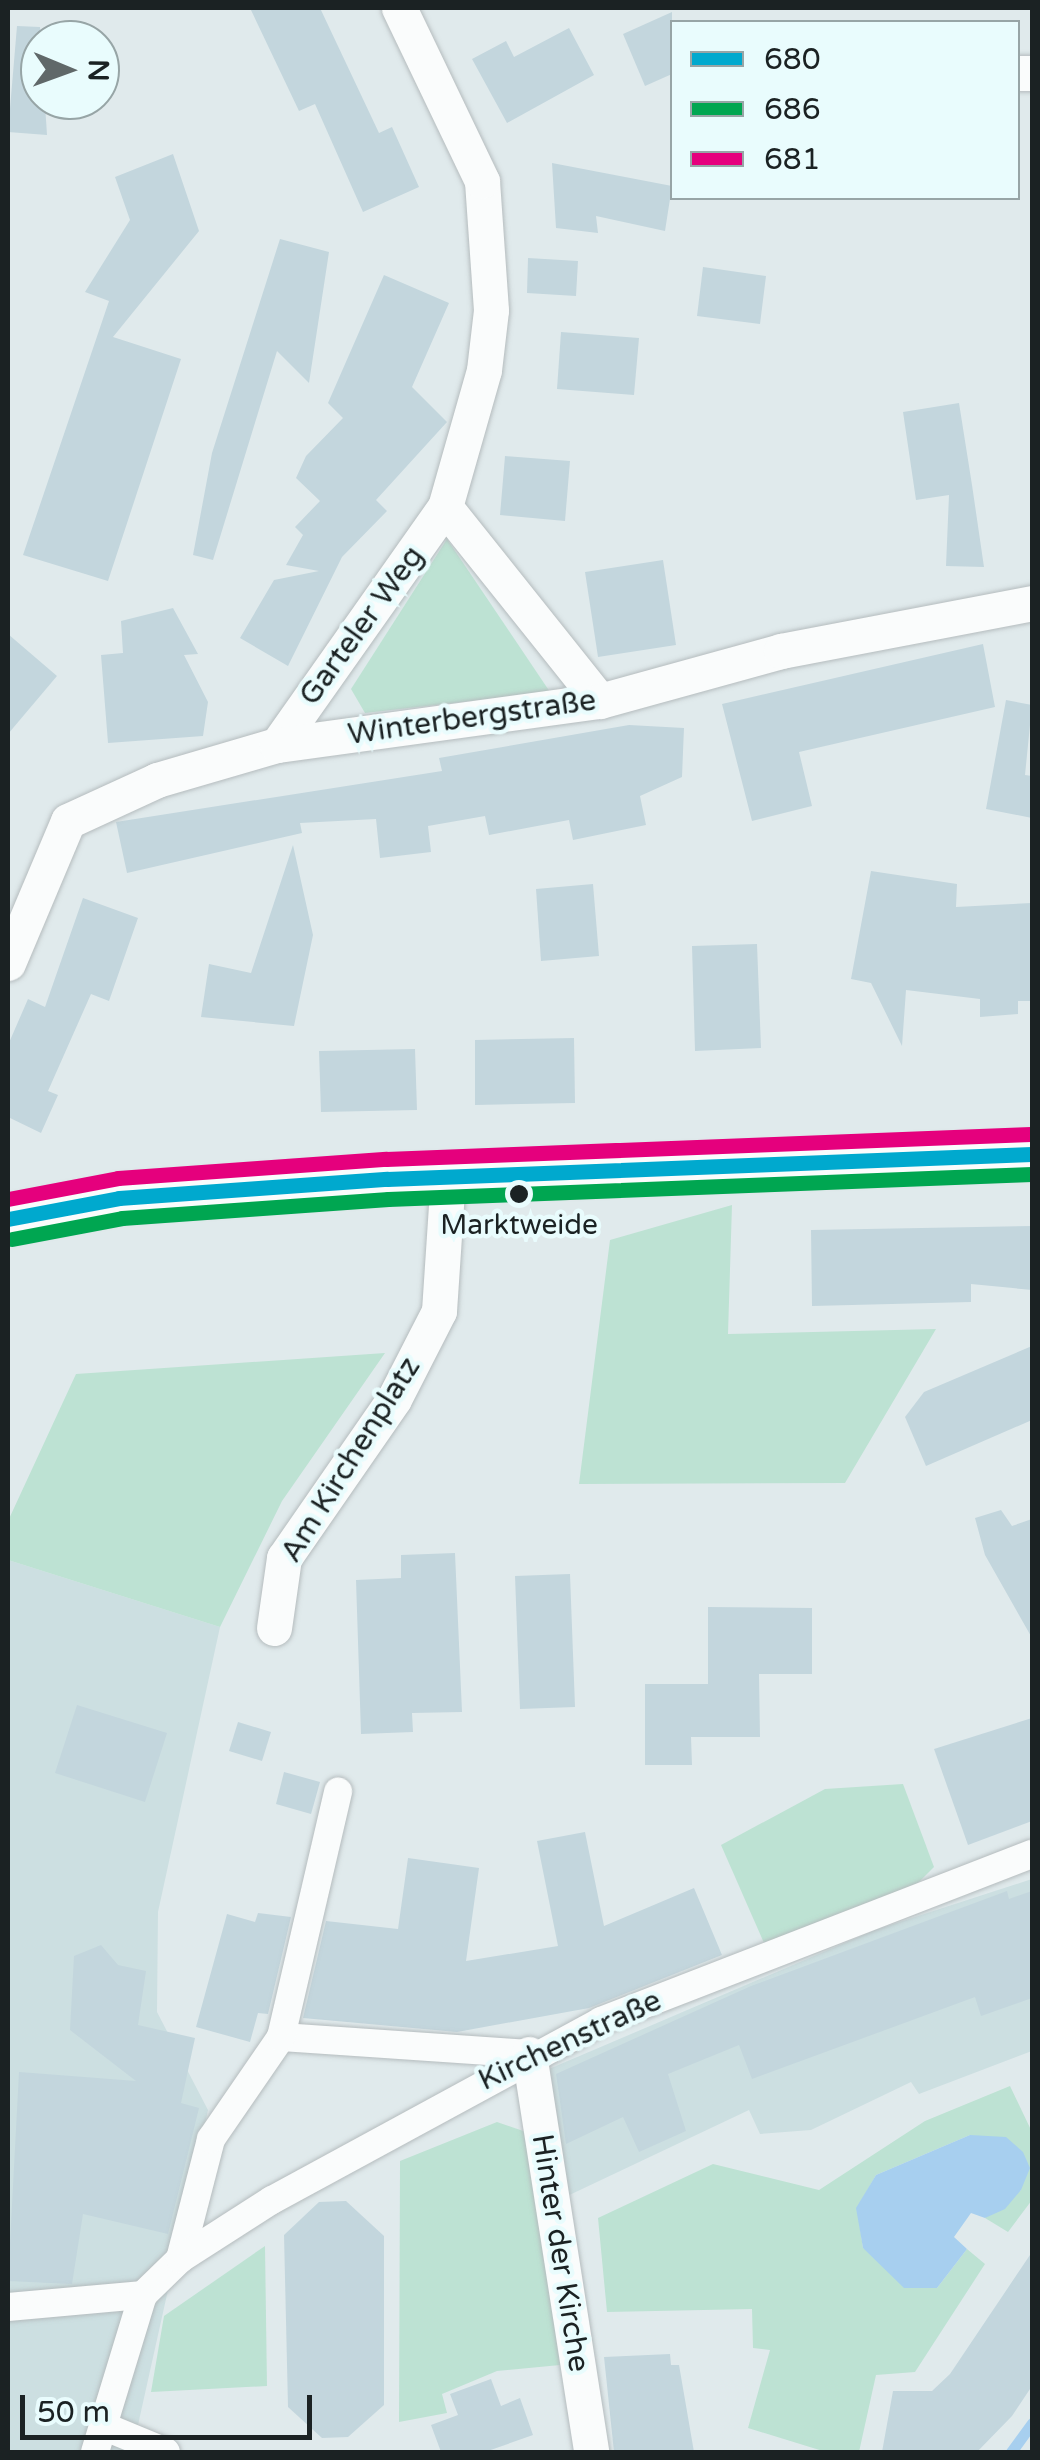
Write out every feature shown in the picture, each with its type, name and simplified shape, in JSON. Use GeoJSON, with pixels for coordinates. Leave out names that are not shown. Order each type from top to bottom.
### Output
{"type":"FeatureCollection","features":[{"type":"Feature","properties":{"kind":"street","name":"Garteler Weg"},"geometry":{"type":"LineString","coordinates":[[277,744],[445,506],[487,340],[482,180],[399,8]]}},
{"type":"Feature","properties":{"kind":"street","name":"Garteler Weg"},"geometry":{"type":"LineString","coordinates":[[445,506],[600,701]]}},
{"type":"Feature","properties":{"kind":"street","name":"Winterbergstraße"},"geometry":{"type":"LineString","coordinates":[[8,963],[68,821],[157,780],[277,744],[600,701],[800,647],[1032,603]]}},
{"type":"Feature","properties":{"kind":"street"},"geometry":{"type":"LineString","coordinates":[[8,1219],[119,1198],[448,1176],[1032,1154]]}},
{"type":"Feature","properties":{"kind":"street","name":"Am Kirchenplatz"},"geometry":{"type":"LineString","coordinates":[[274,1628],[284,1558],[394,1399],[439,1311],[448,1176]]}},
{"type":"Feature","properties":{"kind":"street"},"geometry":{"type":"LineString","coordinates":[[180,2259],[212,2139],[282,2038],[338,1792]]}},
{"type":"Feature","properties":{"kind":"street","name":"Kirchenstraße"},"geometry":{"type":"LineString","coordinates":[[143,2295],[180,2259],[529,2054],[957,1878],[1032,1854]]}},
{"type":"Feature","properties":{"kind":"street"},"geometry":{"type":"LineString","coordinates":[[282,2038],[529,2054]]}},
{"type":"Feature","properties":{"kind":"street","name":"Hinter der Kirche"},"geometry":{"type":"LineString","coordinates":[[529,2054],[591,2452]]}},
{"type":"Feature","properties":{"kind":"street"},"geometry":{"type":"LineString","coordinates":[[8,2308],[143,2295],[99,2439],[166,2452]]}},
{"type":"Feature","properties":{"kind":"shaded area"},"geometry":{"type":"Polygon","coordinates":[[[8,1560],[220,1627],[158,1912],[157,2012],[208,2110],[132,2452],[8,2452],[8,1560]]]}},
{"type":"Feature","properties":{"kind":"shaded area"},"geometry":{"type":"Polygon","coordinates":[[[1032,1879],[1032,2051],[919,2094],[911,2082],[811,2130],[760,2134],[749,2110],[561,2199],[542,2072],[875,1930],[1032,1879]]]}},
{"type":"Feature","properties":{"kind":"green space"},"geometry":{"type":"Polygon","coordinates":[[[447,539],[550,692],[365,713],[351,689],[447,539]]]}},
{"type":"Feature","properties":{"kind":"green space"},"geometry":{"type":"Polygon","coordinates":[[[732,1205],[728,1334],[936,1329],[845,1483],[579,1484],[610,1240],[732,1205]]]}},
{"type":"Feature","properties":{"kind":"green space"},"geometry":{"type":"Polygon","coordinates":[[[385,1353],[282,1501],[220,1627],[8,1560],[8,1521],[76,1374],[385,1353]]]}},
{"type":"Feature","properties":{"kind":"green space"},"geometry":{"type":"Polygon","coordinates":[[[903,1784],[934,1867],[913,1888],[764,1943],[721,1845],[825,1789],[903,1784]]]}},
{"type":"Feature","properties":{"kind":"green space"},"geometry":{"type":"Polygon","coordinates":[[[1010,2086],[1032,2132],[1032,2200],[1008,2232],[985,2218],[1021,2190],[970,2135],[876,2175],[857,2208],[863,2248],[937,2288],[967,2249],[985,2264],[915,2372],[876,2375],[859,2452],[826,2452],[748,2428],[770,2350],[753,2348],[752,2309],[607,2312],[598,2218],[713,2164],[819,2190],[925,2121],[1010,2086]]]}},
{"type":"Feature","properties":{"kind":"green space"},"geometry":{"type":"Polygon","coordinates":[[[497,2122],[529,2133],[560,2365],[497,2371],[442,2394],[447,2413],[399,2422],[400,2161],[497,2122]]]}},
{"type":"Feature","properties":{"kind":"green space"},"geometry":{"type":"Polygon","coordinates":[[[265,2246],[267,2386],[151,2392],[164,2316],[265,2246]]]}},
{"type":"Feature","properties":{"kind":"water"},"geometry":{"type":"Polygon","coordinates":[[[970,2135],[1006,2137],[1023,2152],[1030,2168],[1021,2190],[1005,2209],[985,2218],[971,2213],[954,2237],[967,2249],[937,2288],[904,2288],[863,2248],[856,2208],[876,2175],[970,2135]]]}},
{"type":"Feature","properties":{"kind":"building"},"geometry":{"type":"Polygon","coordinates":[[[250,8],[320,8],[379,133],[392,127],[419,187],[363,212],[315,104],[299,111],[250,8]]]}},
{"type":"Feature","properties":{"kind":"building"},"geometry":{"type":"Polygon","coordinates":[[[672,12],[670,75],[645,86],[623,34],[672,12]]]}},
{"type":"Feature","properties":{"kind":"building"},"geometry":{"type":"Polygon","coordinates":[[[20,26],[20,120],[46,120],[47,135],[8,132],[20,26]]]}},
{"type":"Feature","properties":{"kind":"building"},"geometry":{"type":"Polygon","coordinates":[[[569,28],[594,75],[507,123],[472,59],[506,41],[514,57],[569,28]]]}},
{"type":"Feature","properties":{"kind":"building"},"geometry":{"type":"Polygon","coordinates":[[[173,154],[199,231],[113,337],[181,359],[108,581],[23,555],[109,301],[85,292],[130,220],[115,177],[173,154]]]}},
{"type":"Feature","properties":{"kind":"building"},"geometry":{"type":"Polygon","coordinates":[[[552,163],[670,186],[665,231],[596,216],[598,233],[556,228],[552,163]]]}},
{"type":"Feature","properties":{"kind":"building"},"geometry":{"type":"Polygon","coordinates":[[[280,239],[329,252],[309,383],[277,351],[213,560],[193,555],[212,453],[280,239]]]}},
{"type":"Feature","properties":{"kind":"building"},"geometry":{"type":"Polygon","coordinates":[[[528,258],[578,261],[576,296],[527,293],[528,258]]]}},
{"type":"Feature","properties":{"kind":"building"},"geometry":{"type":"Polygon","coordinates":[[[703,267],[766,276],[760,324],[697,316],[703,267]]]}},
{"type":"Feature","properties":{"kind":"building"},"geometry":{"type":"Polygon","coordinates":[[[384,275],[449,303],[412,387],[447,422],[376,500],[387,511],[342,557],[288,666],[240,638],[274,580],[319,571],[286,565],[303,535],[295,527],[320,501],[296,478],[306,456],[343,418],[328,403],[384,275]]]}},
{"type":"Feature","properties":{"kind":"building"},"geometry":{"type":"Polygon","coordinates":[[[561,332],[639,338],[634,395],[557,389],[561,332]]]}},
{"type":"Feature","properties":{"kind":"building"},"geometry":{"type":"Polygon","coordinates":[[[959,403],[984,567],[946,566],[949,495],[916,500],[903,412],[959,403]]]}},
{"type":"Feature","properties":{"kind":"building"},"geometry":{"type":"Polygon","coordinates":[[[505,456],[570,461],[565,521],[500,515],[505,456]]]}},
{"type":"Feature","properties":{"kind":"building"},"geometry":{"type":"Polygon","coordinates":[[[663,560],[676,645],[598,657],[585,572],[663,560]]]}},
{"type":"Feature","properties":{"kind":"building"},"geometry":{"type":"Polygon","coordinates":[[[173,608],[198,654],[184,655],[208,702],[203,736],[108,743],[101,655],[123,653],[121,621],[173,608]]]}},
{"type":"Feature","properties":{"kind":"building"},"geometry":{"type":"Polygon","coordinates":[[[8,634],[57,676],[8,734],[8,634]]]}},
{"type":"Feature","properties":{"kind":"building"},"geometry":{"type":"Polygon","coordinates":[[[983,644],[995,707],[799,752],[812,806],[752,821],[722,704],[983,644]]]}},
{"type":"Feature","properties":{"kind":"building"},"geometry":{"type":"Polygon","coordinates":[[[1006,700],[1032,705],[1025,775],[1032,776],[1032,818],[986,809],[1006,700]]]}},
{"type":"Feature","properties":{"kind":"building"},"geometry":{"type":"Polygon","coordinates":[[[629,725],[684,728],[682,777],[640,796],[646,825],[573,840],[569,820],[489,835],[485,816],[428,826],[431,852],[380,858],[376,819],[300,823],[302,833],[127,873],[116,822],[442,771],[439,758],[629,725]]]}},
{"type":"Feature","properties":{"kind":"building"},"geometry":{"type":"Polygon","coordinates":[[[293,845],[313,935],[294,1026],[201,1017],[209,964],[251,973],[293,845]]]}},
{"type":"Feature","properties":{"kind":"building"},"geometry":{"type":"Polygon","coordinates":[[[871,871],[957,884],[956,907],[1032,903],[1032,1001],[1018,1001],[1018,1014],[980,1017],[980,999],[906,990],[902,1046],[871,983],[851,979],[871,871]]]}},
{"type":"Feature","properties":{"kind":"building"},"geometry":{"type":"Polygon","coordinates":[[[593,884],[599,956],[541,961],[536,889],[593,884]]]}},
{"type":"Feature","properties":{"kind":"building"},"geometry":{"type":"Polygon","coordinates":[[[83,898],[138,918],[109,1001],[91,994],[48,1091],[58,1095],[41,1133],[8,1117],[8,1045],[28,999],[45,1007],[83,898]]]}},
{"type":"Feature","properties":{"kind":"building"},"geometry":{"type":"Polygon","coordinates":[[[757,944],[761,1048],[695,1051],[692,946],[757,944]]]}},
{"type":"Feature","properties":{"kind":"building"},"geometry":{"type":"Polygon","coordinates":[[[574,1038],[575,1103],[475,1105],[475,1040],[574,1038]]]}},
{"type":"Feature","properties":{"kind":"building"},"geometry":{"type":"Polygon","coordinates":[[[415,1049],[417,1110],[321,1112],[319,1051],[415,1049]]]}},
{"type":"Feature","properties":{"kind":"building"},"geometry":{"type":"Polygon","coordinates":[[[1032,1226],[1032,1290],[971,1284],[971,1302],[812,1306],[811,1230],[1032,1226]]]}},
{"type":"Feature","properties":{"kind":"building"},"geometry":{"type":"Polygon","coordinates":[[[1032,1346],[1032,1420],[926,1466],[905,1417],[924,1392],[1032,1346]]]}},
{"type":"Feature","properties":{"kind":"building"},"geometry":{"type":"Polygon","coordinates":[[[1001,1510],[1012,1526],[1032,1519],[1032,1638],[985,1555],[975,1518],[1001,1510]]]}},
{"type":"Feature","properties":{"kind":"building"},"geometry":{"type":"Polygon","coordinates":[[[455,1553],[462,1712],[412,1713],[413,1732],[361,1734],[356,1580],[401,1578],[401,1555],[455,1553]]]}},
{"type":"Feature","properties":{"kind":"building"},"geometry":{"type":"Polygon","coordinates":[[[570,1574],[575,1707],[520,1709],[515,1576],[570,1574]]]}},
{"type":"Feature","properties":{"kind":"building"},"geometry":{"type":"Polygon","coordinates":[[[708,1607],[812,1608],[812,1674],[759,1674],[760,1737],[691,1737],[692,1765],[645,1765],[645,1684],[708,1684],[708,1607]]]}},
{"type":"Feature","properties":{"kind":"building"},"geometry":{"type":"Polygon","coordinates":[[[77,1705],[167,1733],[145,1802],[55,1773],[77,1705]]]}},
{"type":"Feature","properties":{"kind":"building"},"geometry":{"type":"Polygon","coordinates":[[[1032,1718],[1032,1821],[968,1845],[934,1749],[1032,1718]]]}},
{"type":"Feature","properties":{"kind":"building"},"geometry":{"type":"Polygon","coordinates":[[[238,1722],[271,1732],[262,1761],[229,1751],[238,1722]]]}},
{"type":"Feature","properties":{"kind":"building"},"geometry":{"type":"Polygon","coordinates":[[[284,1772],[320,1782],[311,1814],[276,1804],[284,1772]]]}},
{"type":"Feature","properties":{"kind":"building"},"geometry":{"type":"Polygon","coordinates":[[[585,1832],[604,1926],[694,1888],[722,1955],[589,2008],[457,2032],[303,2018],[326,1921],[398,1929],[408,1858],[479,1868],[466,1961],[558,1946],[537,1841],[585,1832]]]}},
{"type":"Feature","properties":{"kind":"building"},"geometry":{"type":"Polygon","coordinates":[[[1007,1891],[1009,1899],[1032,1891],[1032,1998],[981,2016],[975,1997],[752,2079],[739,2045],[668,2074],[686,2131],[639,2152],[623,2117],[566,2144],[556,2074],[751,1986],[1007,1891]]]}},
{"type":"Feature","properties":{"kind":"building"},"geometry":{"type":"Polygon","coordinates":[[[258,1913],[291,1917],[268,2014],[258,2013],[250,2042],[196,2027],[227,1914],[255,1922],[258,1913]]]}},
{"type":"Feature","properties":{"kind":"building"},"geometry":{"type":"Polygon","coordinates":[[[101,1945],[118,1965],[146,1971],[138,2025],[195,2038],[181,2103],[199,2108],[168,2234],[83,2214],[72,2284],[8,2281],[19,2072],[136,2081],[70,2030],[74,1956],[101,1945]]]}},
{"type":"Feature","properties":{"kind":"building"},"geometry":{"type":"Polygon","coordinates":[[[346,2201],[384,2236],[384,2405],[348,2437],[322,2438],[288,2407],[284,2235],[319,2202],[346,2201]]]}},
{"type":"Feature","properties":{"kind":"building"},"geometry":{"type":"Polygon","coordinates":[[[1032,2252],[1032,2386],[1012,2416],[977,2452],[882,2452],[893,2391],[932,2391],[950,2374],[1032,2252]]]}},
{"type":"Feature","properties":{"kind":"building"},"geometry":{"type":"Polygon","coordinates":[[[670,2354],[671,2365],[679,2365],[694,2452],[614,2452],[604,2357],[670,2354]]]}},
{"type":"Feature","properties":{"kind":"building"},"geometry":{"type":"Polygon","coordinates":[[[491,2379],[501,2406],[520,2398],[533,2435],[485,2452],[441,2452],[431,2425],[458,2415],[450,2394],[491,2379]]]}},
{"type":"Feature","properties":{"kind":"waterway"},"geometry":{"type":"LineString","coordinates":[[1011,2452],[1032,2423]]}},
{"type":"Feature","properties":{"kind":"transit line","name":"681"},"geometry":{"type":"LineString","coordinates":[[8,1199],[118,1178],[386,1159],[1031,1134]]}},
{"type":"Feature","properties":{"kind":"transit line","name":"680"},"geometry":{"type":"LineString","coordinates":[[8,1219],[119,1198],[387,1179],[1032,1154]]}},
{"type":"Feature","properties":{"kind":"transit line","name":"686"},"geometry":{"type":"LineString","coordinates":[[12,1239],[122,1218],[388,1199],[1032,1174]]}},
{"type":"Feature","properties":{"kind":"place","name":"Marktweide"},"geometry":{"type":"Point","coordinates":[519,1194]}}]}
